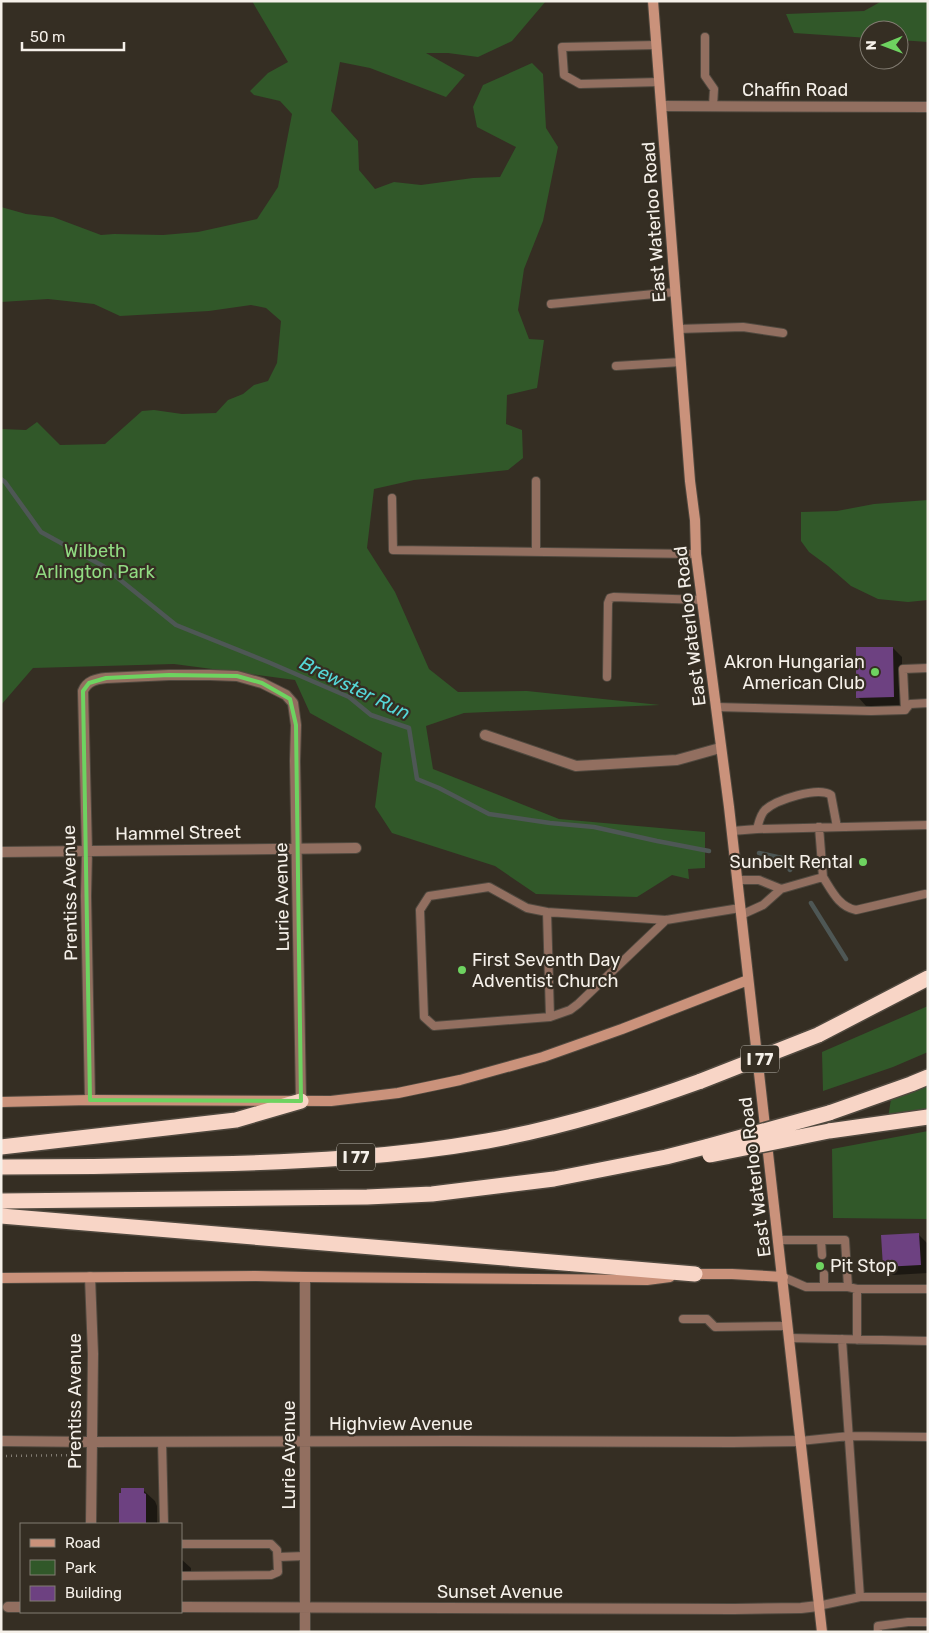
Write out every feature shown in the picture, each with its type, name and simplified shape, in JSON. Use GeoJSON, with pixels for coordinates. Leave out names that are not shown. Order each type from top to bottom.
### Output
{"type":"FeatureCollection","features":[{"type":"Feature","properties":{"kind":"highway","name":"I 77"},"geometry":{"type":"LineString","coordinates":[[1,1167],[92,1167],[302,1162],[432,1149],[488,1140],[582,1119],[666,1094],[818,1035],[928,978]]}},
{"type":"Feature","properties":{"kind":"highway"},"geometry":{"type":"LineString","coordinates":[[709,1151],[829,1113],[928,1077]]}},
{"type":"Feature","properties":{"kind":"highway"},"geometry":{"type":"LineString","coordinates":[[1,1148],[236,1120],[301,1101]]}},
{"type":"Feature","properties":{"kind":"highway"},"geometry":{"type":"LineString","coordinates":[[1,1201],[423,1195],[507,1186],[829,1131],[928,1117]]}},
{"type":"Feature","properties":{"kind":"highway"},"geometry":{"type":"LineString","coordinates":[[1,1216],[696,1274]]}},
{"type":"Feature","properties":{"kind":"main road","name":"East Waterloo Road"},"geometry":{"type":"LineString","coordinates":[[653,1],[690,481],[695,520],[696,554],[732,831],[822,1632]]}},
{"type":"Feature","properties":{"kind":"main road"},"geometry":{"type":"LineString","coordinates":[[1,1102],[90,1100],[331,1101],[367,1098],[460,1080],[542,1057],[622,1029],[748,980]]}},
{"type":"Feature","properties":{"kind":"main road"},"geometry":{"type":"LineString","coordinates":[[1,1278],[256,1276],[648,1280],[696,1274],[783,1277]]}},
{"type":"Feature","properties":{"kind":"street","name":"Chaffin Road"},"geometry":{"type":"LineString","coordinates":[[662,106],[928,107]]}},
{"type":"Feature","properties":{"kind":"street","name":"Prentiss Avenue"},"geometry":{"type":"LineString","coordinates":[[90,1100],[83,691],[85,686],[98,679],[106,678],[219,675],[237,676],[262,683],[286,695]]}},
{"type":"Feature","properties":{"kind":"street","name":"Lurie Avenue"},"geometry":{"type":"LineString","coordinates":[[286,695],[293,703],[296,725],[301,1101]]}},
{"type":"Feature","properties":{"kind":"street"},"geometry":{"type":"LineString","coordinates":[[485,735],[576,766],[677,760],[720,748]]}},
{"type":"Feature","properties":{"kind":"street","name":"Hammel Street"},"geometry":{"type":"LineString","coordinates":[[1,852],[356,848]]}},
{"type":"Feature","properties":{"kind":"street","name":"Prentiss Avenue"},"geometry":{"type":"LineString","coordinates":[[90,1277],[93,1354],[91,1523]]}},
{"type":"Feature","properties":{"kind":"street","name":"Lurie Avenue"},"geometry":{"type":"LineString","coordinates":[[305,1277],[305,1632]]}},
{"type":"Feature","properties":{"kind":"street","name":"Highview Avenue"},"geometry":{"type":"LineString","coordinates":[[1,1441],[800,1441]]}},
{"type":"Feature","properties":{"kind":"street","name":"Sunset Avenue"},"geometry":{"type":"LineString","coordinates":[[182,1607],[734,1609],[818,1606]]}},
{"type":"Feature","properties":{"kind":"street"},"geometry":{"type":"LineString","coordinates":[[8,1607],[20,1607]]}},
{"type":"Feature","properties":{"kind":"lane"},"geometry":{"type":"LineString","coordinates":[[706,37],[705,76],[714,89],[714,106]]}},
{"type":"Feature","properties":{"kind":"lane"},"geometry":{"type":"LineString","coordinates":[[657,45],[562,47],[562,63],[564,75],[580,84],[660,82]]}},
{"type":"Feature","properties":{"kind":"lane"},"geometry":{"type":"LineString","coordinates":[[551,304],[675,292]]}},
{"type":"Feature","properties":{"kind":"lane"},"geometry":{"type":"LineString","coordinates":[[678,329],[742,327],[783,333]]}},
{"type":"Feature","properties":{"kind":"lane"},"geometry":{"type":"LineString","coordinates":[[616,366],[681,362]]}},
{"type":"Feature","properties":{"kind":"lane"},"geometry":{"type":"LineString","coordinates":[[536,481],[536,552]]}},
{"type":"Feature","properties":{"kind":"lane"},"geometry":{"type":"LineString","coordinates":[[392,498],[393,550],[696,554]]}},
{"type":"Feature","properties":{"kind":"lane"},"geometry":{"type":"LineString","coordinates":[[607,677],[608,603],[610,598],[702,600]]}},
{"type":"Feature","properties":{"kind":"lane"},"geometry":{"type":"LineString","coordinates":[[905,710],[903,669],[928,668]]}},
{"type":"Feature","properties":{"kind":"lane"},"geometry":{"type":"LineString","coordinates":[[716,707],[871,711],[905,710],[910,704],[928,703]]}},
{"type":"Feature","properties":{"kind":"lane"},"geometry":{"type":"LineString","coordinates":[[757,828],[764,811],[776,803],[820,792],[831,795],[837,827]]}},
{"type":"Feature","properties":{"kind":"lane"},"geometry":{"type":"LineString","coordinates":[[732,831],[757,828],[928,826]]}},
{"type":"Feature","properties":{"kind":"lane"},"geometry":{"type":"LineString","coordinates":[[819,827],[824,877],[840,903],[849,909],[856,910],[925,894]]}},
{"type":"Feature","properties":{"kind":"lane"},"geometry":{"type":"LineString","coordinates":[[666,920],[570,1010],[550,1017],[434,1026],[424,1017],[420,910],[429,896],[489,887],[527,908],[547,912],[666,920],[741,911],[763,905],[780,889],[824,877]]}},
{"type":"Feature","properties":{"kind":"lane"},"geometry":{"type":"LineString","coordinates":[[737,880],[759,880],[780,889]]}},
{"type":"Feature","properties":{"kind":"lane"},"geometry":{"type":"LineString","coordinates":[[547,912],[550,1017]]}},
{"type":"Feature","properties":{"kind":"lane"},"geometry":{"type":"LineString","coordinates":[[778,1240],[845,1240],[848,1288]]}},
{"type":"Feature","properties":{"kind":"lane"},"geometry":{"type":"LineString","coordinates":[[821,1240],[822,1255]]}},
{"type":"Feature","properties":{"kind":"lane"},"geometry":{"type":"LineString","coordinates":[[824,1274],[824,1287]]}},
{"type":"Feature","properties":{"kind":"lane"},"geometry":{"type":"LineString","coordinates":[[783,1277],[806,1287],[928,1289]]}},
{"type":"Feature","properties":{"kind":"lane"},"geometry":{"type":"LineString","coordinates":[[857,1340],[858,1289]]}},
{"type":"Feature","properties":{"kind":"lane"},"geometry":{"type":"LineString","coordinates":[[683,1318],[707,1319],[715,1327],[788,1326]]}},
{"type":"Feature","properties":{"kind":"lane"},"geometry":{"type":"LineString","coordinates":[[789,1338],[928,1341]]}},
{"type":"Feature","properties":{"kind":"lane"},"geometry":{"type":"LineString","coordinates":[[842,1339],[860,1597]]}},
{"type":"Feature","properties":{"kind":"lane"},"geometry":{"type":"LineString","coordinates":[[800,1441],[849,1436],[928,1437]]}},
{"type":"Feature","properties":{"kind":"lane"},"geometry":{"type":"LineString","coordinates":[[162,1441],[164,1523]]}},
{"type":"Feature","properties":{"kind":"lane"},"geometry":{"type":"LineString","coordinates":[[182,1544],[271,1544],[278,1550],[278,1572],[271,1575],[182,1576]]}},
{"type":"Feature","properties":{"kind":"lane"},"geometry":{"type":"LineString","coordinates":[[278,1557],[305,1556]]}},
{"type":"Feature","properties":{"kind":"lane"},"geometry":{"type":"LineString","coordinates":[[818,1606],[860,1597],[928,1597]]}},
{"type":"Feature","properties":{"kind":"lane"},"geometry":{"type":"LineString","coordinates":[[878,1632],[878,1626],[908,1622],[928,1622]]}},
{"type":"Feature","properties":{"kind":"path"},"geometry":{"type":"LineString","coordinates":[[1,1456],[79,1455]]}},
{"type":"Feature","properties":{"kind":"highlighted area"},"geometry":{"type":"Polygon","coordinates":[[[169,675],[237,676],[262,683],[290,699],[296,725],[301,1101],[90,1100],[83,691],[89,683],[106,678],[169,675]]]}},
{"type":"Feature","properties":{"kind":"green space","name":"Wilbeth Arlington Park"},"geometry":{"type":"Polygon","coordinates":[[[252,1],[546,1],[512,41],[478,57],[448,53],[426,53],[465,75],[446,97],[370,68],[340,62],[331,111],[358,141],[359,170],[375,189],[394,182],[421,185],[473,178],[500,177],[516,147],[477,127],[473,107],[483,85],[532,63],[543,74],[546,128],[558,147],[543,221],[524,269],[518,310],[529,339],[544,340],[537,388],[507,395],[506,424],[522,430],[523,458],[508,470],[414,480],[374,489],[367,548],[395,592],[429,669],[458,692],[527,691],[660,705],[464,713],[426,726],[433,769],[559,819],[705,832],[705,868],[688,869],[689,879],[672,875],[637,897],[536,894],[495,866],[392,833],[375,807],[382,753],[310,713],[295,680],[174,664],[33,668],[1,705],[1,429],[26,430],[37,422],[60,445],[105,444],[142,411],[154,410],[182,414],[216,413],[228,400],[243,394],[254,385],[268,381],[277,363],[281,321],[266,308],[251,305],[209,311],[120,316],[94,304],[48,299],[1,302],[1,207],[26,214],[53,217],[101,235],[163,235],[198,232],[257,219],[278,187],[292,114],[280,101],[254,95],[250,91],[268,73],[288,62],[252,1]]]}},
{"type":"Feature","properties":{"kind":"green space"},"geometry":{"type":"Polygon","coordinates":[[[882,1],[928,1],[928,42],[909,41],[909,20],[859,20],[859,37],[794,33],[786,14],[864,11],[882,1]]]}},
{"type":"Feature","properties":{"kind":"green space"},"geometry":{"type":"Polygon","coordinates":[[[928,500],[928,600],[908,602],[878,599],[851,586],[809,552],[801,541],[801,512],[837,511],[874,504],[928,500]]]}},
{"type":"Feature","properties":{"kind":"green space"},"geometry":{"type":"Polygon","coordinates":[[[928,1006],[928,1052],[893,1067],[823,1091],[822,1052],[928,1006]]]}},
{"type":"Feature","properties":{"kind":"green space"},"geometry":{"type":"Polygon","coordinates":[[[928,1081],[928,1111],[888,1118],[891,1099],[928,1081]]]}},
{"type":"Feature","properties":{"kind":"green space"},"geometry":{"type":"Polygon","coordinates":[[[928,1131],[928,1219],[833,1218],[832,1149],[928,1131]]]}},
{"type":"Feature","properties":{"kind":"building","name":"Akron Hungarian American Club"},"geometry":{"type":"Polygon","coordinates":[[[856,647],[893,647],[894,697],[856,698],[856,647]]]}},
{"type":"Feature","properties":{"kind":"building"},"geometry":{"type":"Polygon","coordinates":[[[919,1233],[921,1265],[883,1267],[881,1235],[919,1233]]]}},
{"type":"Feature","properties":{"kind":"building"},"geometry":{"type":"Polygon","coordinates":[[[121,1488],[144,1488],[144,1493],[146,1494],[146,1523],[119,1523],[119,1493],[121,1493],[121,1488]]]}},
{"type":"Feature","properties":{"kind":"waterway","name":"Brewster Run"},"geometry":{"type":"LineString","coordinates":[[1,479],[41,532],[103,566],[176,625],[349,697],[371,715],[409,728],[417,779],[439,788],[489,814],[594,827],[709,851]]}},
{"type":"Feature","properties":{"kind":"waterway","name":"Brewster Run"},"geometry":{"type":"LineString","coordinates":[[759,853],[782,858],[790,870]]}},
{"type":"Feature","properties":{"kind":"waterway","name":"Brewster Run"},"geometry":{"type":"LineString","coordinates":[[811,903],[846,959]]}},
{"type":"Feature","properties":{"kind":"place","name":"Akron Hungarian American Club"},"geometry":{"type":"Point","coordinates":[875,672]}},
{"type":"Feature","properties":{"kind":"place","name":"Sunbelt Rental"},"geometry":{"type":"Point","coordinates":[863,862]}},
{"type":"Feature","properties":{"kind":"place","name":"First Seventh Day Adventist Church"},"geometry":{"type":"Point","coordinates":[462,970]}},
{"type":"Feature","properties":{"kind":"place","name":"Pit Stop"},"geometry":{"type":"Point","coordinates":[820,1266]}}]}
